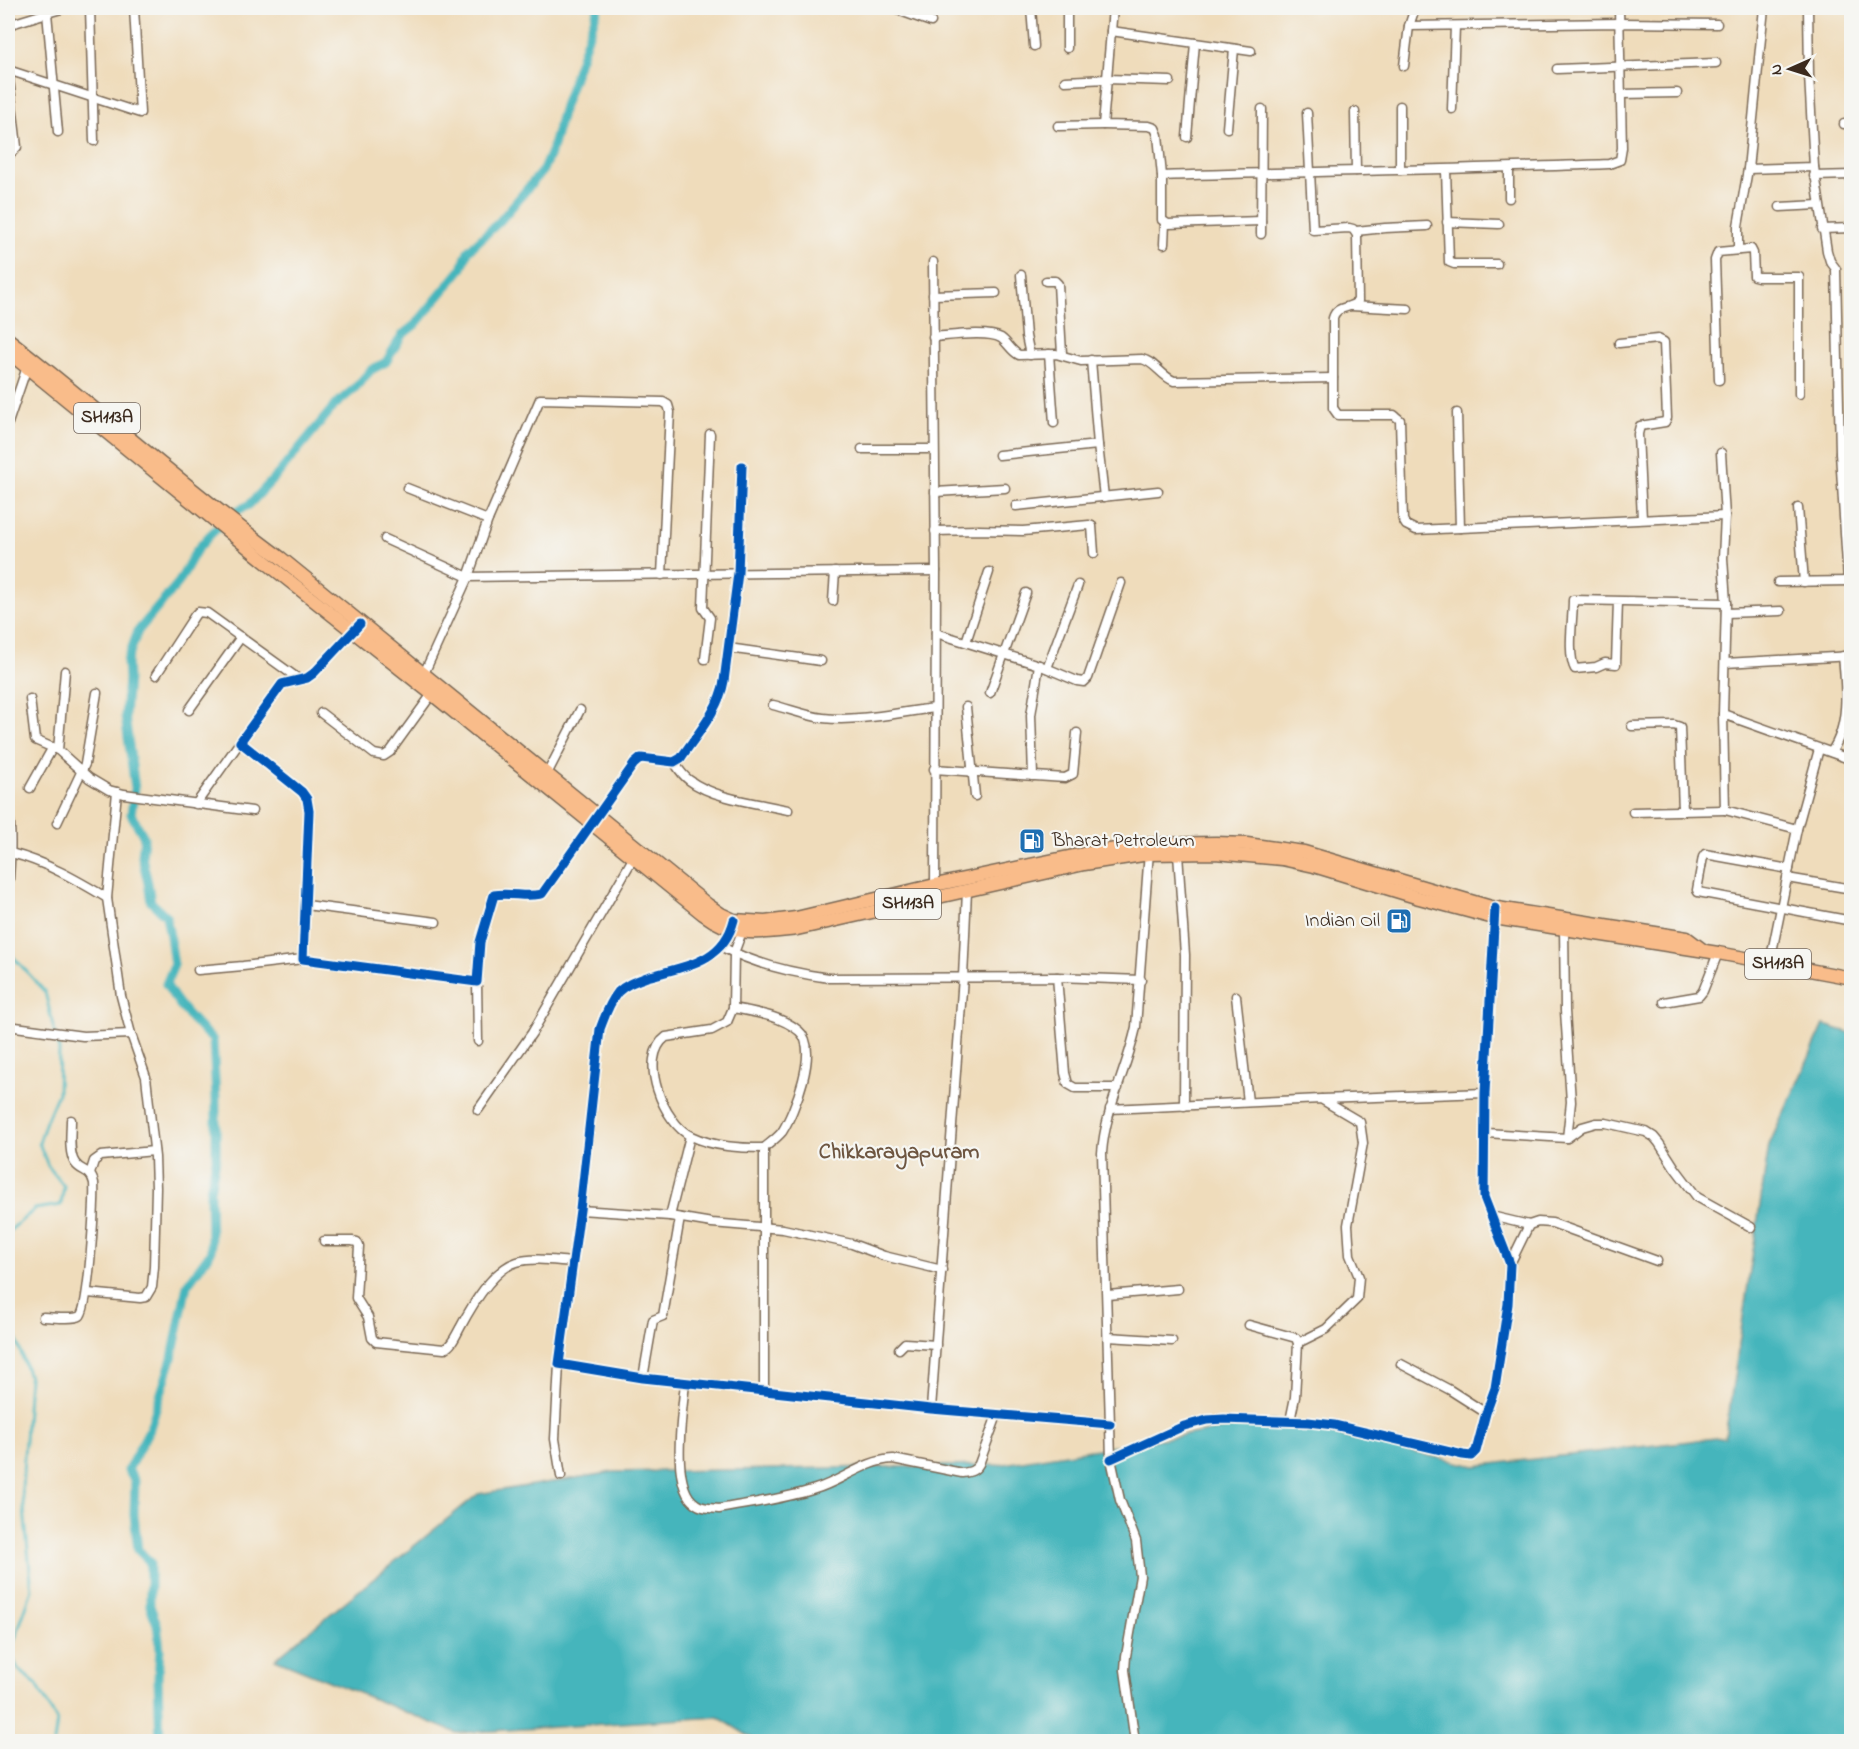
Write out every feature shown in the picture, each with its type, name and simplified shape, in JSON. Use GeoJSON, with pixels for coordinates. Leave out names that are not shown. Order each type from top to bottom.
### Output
{"type":"FeatureCollection","features":[{"type":"Feature","properties":{"kind":"main road","name":"SH113A"},"geometry":{"type":"LineString","coordinates":[[8,339],[29,362],[239,534],[421,679],[547,774],[595,820]]}},
{"type":"Feature","properties":{"kind":"main road","name":"SH113A"},"geometry":{"type":"LineString","coordinates":[[8,352],[29,362]]}},
{"type":"Feature","properties":{"kind":"main road","name":"SH113A"},"geometry":{"type":"LineString","coordinates":[[421,679],[432,694],[636,853],[716,924],[738,926],[765,933],[797,929],[1083,854],[1149,849],[1178,854],[1246,855],[1282,859],[1314,866],[1464,911],[1495,913],[1564,924],[1851,978]]}},
{"type":"Feature","properties":{"kind":"main road","name":"SH113A"},"geometry":{"type":"LineString","coordinates":[[935,892],[967,891],[1185,842],[1239,844],[1304,852],[1495,913]]}},
{"type":"Feature","properties":{"kind":"street"},"geometry":{"type":"LineString","coordinates":[[8,25],[65,8]]}},
{"type":"Feature","properties":{"kind":"street"},"geometry":{"type":"LineString","coordinates":[[90,8],[94,141]]}},
{"type":"Feature","properties":{"kind":"street"},"geometry":{"type":"LineString","coordinates":[[8,156],[17,147],[8,70],[140,113],[134,8]]}},
{"type":"Feature","properties":{"kind":"street"},"geometry":{"type":"LineString","coordinates":[[892,8],[931,22]]}},
{"type":"Feature","properties":{"kind":"street"},"geometry":{"type":"LineString","coordinates":[[1031,8],[1034,46]]}},
{"type":"Feature","properties":{"kind":"street"},"geometry":{"type":"LineString","coordinates":[[1067,8],[1067,48]]}},
{"type":"Feature","properties":{"kind":"street"},"geometry":{"type":"LineString","coordinates":[[1103,125],[1113,8]]}},
{"type":"Feature","properties":{"kind":"street"},"geometry":{"type":"LineString","coordinates":[[1404,66],[1409,26],[1415,8]]}},
{"type":"Feature","properties":{"kind":"street"},"geometry":{"type":"LineString","coordinates":[[1162,176],[1509,168],[1609,164],[1620,160],[1622,148],[1619,8]]}},
{"type":"Feature","properties":{"kind":"street"},"geometry":{"type":"LineString","coordinates":[[1738,250],[1738,226],[1748,169],[1764,8]]}},
{"type":"Feature","properties":{"kind":"street"},"geometry":{"type":"LineString","coordinates":[[1778,582],[1850,581],[1840,453],[1836,269],[1827,251],[1822,229],[1814,171],[1808,8]]}},
{"type":"Feature","properties":{"kind":"street"},"geometry":{"type":"LineString","coordinates":[[47,13],[58,132]]}},
{"type":"Feature","properties":{"kind":"street"},"geometry":{"type":"LineString","coordinates":[[1409,26],[1718,24]]}},
{"type":"Feature","properties":{"kind":"street"},"geometry":{"type":"LineString","coordinates":[[1452,109],[1455,26]]}},
{"type":"Feature","properties":{"kind":"street"},"geometry":{"type":"LineString","coordinates":[[1111,31],[1251,51]]}},
{"type":"Feature","properties":{"kind":"street"},"geometry":{"type":"LineString","coordinates":[[1187,137],[1195,43]]}},
{"type":"Feature","properties":{"kind":"street"},"geometry":{"type":"LineString","coordinates":[[1227,128],[1234,49]]}},
{"type":"Feature","properties":{"kind":"street"},"geometry":{"type":"LineString","coordinates":[[1557,69],[1716,63]]}},
{"type":"Feature","properties":{"kind":"street"},"geometry":{"type":"LineString","coordinates":[[1065,81],[1170,81]]}},
{"type":"Feature","properties":{"kind":"street"},"geometry":{"type":"LineString","coordinates":[[1621,94],[1677,93]]}},
{"type":"Feature","properties":{"kind":"street"},"geometry":{"type":"LineString","coordinates":[[1400,106],[1400,170]]}},
{"type":"Feature","properties":{"kind":"street"},"geometry":{"type":"LineString","coordinates":[[1262,109],[1262,234]]}},
{"type":"Feature","properties":{"kind":"street"},"geometry":{"type":"LineString","coordinates":[[1355,112],[1356,171]]}},
{"type":"Feature","properties":{"kind":"street"},"geometry":{"type":"LineString","coordinates":[[1307,113],[1313,230],[1349,228],[1356,231],[1427,226]]}},
{"type":"Feature","properties":{"kind":"street"},"geometry":{"type":"LineString","coordinates":[[1058,126],[1103,125],[1155,128],[1158,135],[1162,176],[1161,216],[1165,223],[1164,244]]}},
{"type":"Feature","properties":{"kind":"street"},"geometry":{"type":"LineString","coordinates":[[1509,168],[1509,198]]}},
{"type":"Feature","properties":{"kind":"street"},"geometry":{"type":"LineString","coordinates":[[1748,169],[1814,171],[1851,175]]}},
{"type":"Feature","properties":{"kind":"street"},"geometry":{"type":"LineString","coordinates":[[1446,170],[1448,259],[1451,264],[1497,264]]}},
{"type":"Feature","properties":{"kind":"street"},"geometry":{"type":"LineString","coordinates":[[1780,207],[1819,205]]}},
{"type":"Feature","properties":{"kind":"street"},"geometry":{"type":"LineString","coordinates":[[1165,223],[1261,221]]}},
{"type":"Feature","properties":{"kind":"street"},"geometry":{"type":"LineString","coordinates":[[1448,222],[1499,224]]}},
{"type":"Feature","properties":{"kind":"street"},"geometry":{"type":"LineString","coordinates":[[1822,229],[1851,228]]}},
{"type":"Feature","properties":{"kind":"street"},"geometry":{"type":"LineString","coordinates":[[1351,306],[1358,301],[1356,231]]}},
{"type":"Feature","properties":{"kind":"street"},"geometry":{"type":"LineString","coordinates":[[1719,380],[1715,260],[1718,252],[1751,249],[1754,276],[1799,277],[1799,394]]}},
{"type":"Feature","properties":{"kind":"street"},"geometry":{"type":"LineString","coordinates":[[933,262],[936,571],[935,892]]}},
{"type":"Feature","properties":{"kind":"street"},"geometry":{"type":"LineString","coordinates":[[1022,275],[1026,336],[1030,355]]}},
{"type":"Feature","properties":{"kind":"street"},"geometry":{"type":"LineString","coordinates":[[1046,281],[1055,281],[1058,284],[1062,354]]}},
{"type":"Feature","properties":{"kind":"street"},"geometry":{"type":"LineString","coordinates":[[933,295],[996,293]]}},
{"type":"Feature","properties":{"kind":"street"},"geometry":{"type":"LineString","coordinates":[[1408,309],[1351,306],[1339,308],[1333,318],[1333,408],[1338,415],[1394,415],[1400,420],[1403,520],[1406,525],[1416,530],[1725,516]]}},
{"type":"Feature","properties":{"kind":"street"},"geometry":{"type":"LineString","coordinates":[[933,337],[991,334],[1004,340],[1019,355],[1062,354],[1081,360],[1142,359],[1149,361],[1166,377],[1174,381],[1333,378]]}},
{"type":"Feature","properties":{"kind":"street"},"geometry":{"type":"LineString","coordinates":[[1619,343],[1658,339],[1664,342],[1667,418],[1665,422],[1643,424],[1638,434],[1642,519]]}},
{"type":"Feature","properties":{"kind":"street"},"geometry":{"type":"LineString","coordinates":[[1049,354],[1054,423]]}},
{"type":"Feature","properties":{"kind":"street"},"geometry":{"type":"LineString","coordinates":[[1091,360],[1104,497]]}},
{"type":"Feature","properties":{"kind":"street"},"geometry":{"type":"LineString","coordinates":[[8,423],[29,362]]}},
{"type":"Feature","properties":{"kind":"street"},"geometry":{"type":"LineString","coordinates":[[421,679],[468,577],[488,520],[540,399],[663,402],[668,405],[670,412],[662,575]]}},
{"type":"Feature","properties":{"kind":"street"},"geometry":{"type":"LineString","coordinates":[[1457,413],[1460,528]]}},
{"type":"Feature","properties":{"kind":"street"},"geometry":{"type":"LineString","coordinates":[[705,659],[710,618],[703,608],[710,434]]}},
{"type":"Feature","properties":{"kind":"street"},"geometry":{"type":"LineString","coordinates":[[999,455],[1098,445]]}},
{"type":"Feature","properties":{"kind":"street"},"geometry":{"type":"LineString","coordinates":[[862,449],[934,449]]}},
{"type":"Feature","properties":{"kind":"street"},"geometry":{"type":"LineString","coordinates":[[1840,453],[1851,452]]}},
{"type":"Feature","properties":{"kind":"street"},"geometry":{"type":"LineString","coordinates":[[1721,453],[1725,516],[1723,558],[1726,603],[1723,714],[1725,810]]}},
{"type":"Feature","properties":{"kind":"street"},"geometry":{"type":"LineString","coordinates":[[478,1041],[477,982],[480,942],[494,895],[533,896],[542,894],[634,764],[641,758],[674,762],[681,758],[717,705],[722,693],[738,573],[742,466]]}},
{"type":"Feature","properties":{"kind":"street"},"geometry":{"type":"LineString","coordinates":[[407,488],[488,520]]}},
{"type":"Feature","properties":{"kind":"street"},"geometry":{"type":"LineString","coordinates":[[935,492],[1005,488]]}},
{"type":"Feature","properties":{"kind":"street"},"geometry":{"type":"LineString","coordinates":[[1016,506],[1158,491]]}},
{"type":"Feature","properties":{"kind":"street"},"geometry":{"type":"LineString","coordinates":[[1798,508],[1804,582]]}},
{"type":"Feature","properties":{"kind":"street"},"geometry":{"type":"LineString","coordinates":[[935,531],[1023,531],[1089,525],[1092,526],[1094,552]]}},
{"type":"Feature","properties":{"kind":"street"},"geometry":{"type":"LineString","coordinates":[[385,539],[468,577],[936,571]]}},
{"type":"Feature","properties":{"kind":"street"},"geometry":{"type":"LineString","coordinates":[[833,601],[835,572]]}},
{"type":"Feature","properties":{"kind":"street"},"geometry":{"type":"LineString","coordinates":[[966,642],[989,572]]}},
{"type":"Feature","properties":{"kind":"street"},"geometry":{"type":"LineString","coordinates":[[936,633],[1084,682],[1088,678],[1121,583]]}},
{"type":"Feature","properties":{"kind":"street"},"geometry":{"type":"LineString","coordinates":[[1032,776],[1031,715],[1043,667],[1078,585]]}},
{"type":"Feature","properties":{"kind":"street"},"geometry":{"type":"LineString","coordinates":[[990,693],[1026,593]]}},
{"type":"Feature","properties":{"kind":"street"},"geometry":{"type":"LineString","coordinates":[[1618,601],[1616,664],[1605,663],[1596,667],[1575,669],[1572,645],[1574,600],[1726,603]]}},
{"type":"Feature","properties":{"kind":"street"},"geometry":{"type":"LineString","coordinates":[[1726,613],[1781,611]]}},
{"type":"Feature","properties":{"kind":"street"},"geometry":{"type":"LineString","coordinates":[[156,675],[198,612],[207,613],[300,680]]}},
{"type":"Feature","properties":{"kind":"street"},"geometry":{"type":"LineString","coordinates":[[196,804],[282,684],[314,674],[356,628]]}},
{"type":"Feature","properties":{"kind":"street"},"geometry":{"type":"LineString","coordinates":[[189,710],[240,637]]}},
{"type":"Feature","properties":{"kind":"street"},"geometry":{"type":"LineString","coordinates":[[728,648],[821,661]]}},
{"type":"Feature","properties":{"kind":"street"},"geometry":{"type":"LineString","coordinates":[[1725,663],[1847,656],[1847,694],[1841,729],[1831,752]]}},
{"type":"Feature","properties":{"kind":"street"},"geometry":{"type":"LineString","coordinates":[[30,788],[55,749],[65,671]]}},
{"type":"Feature","properties":{"kind":"street"},"geometry":{"type":"LineString","coordinates":[[57,823],[82,772],[97,693]]}},
{"type":"Feature","properties":{"kind":"street"},"geometry":{"type":"LineString","coordinates":[[321,713],[374,754],[384,756],[390,752],[432,694]]}},
{"type":"Feature","properties":{"kind":"street"},"geometry":{"type":"LineString","coordinates":[[30,699],[34,740],[55,749],[89,778],[121,793],[252,811]]}},
{"type":"Feature","properties":{"kind":"street"},"geometry":{"type":"LineString","coordinates":[[773,705],[835,719],[935,708]]}},
{"type":"Feature","properties":{"kind":"street"},"geometry":{"type":"LineString","coordinates":[[966,707],[975,796]]}},
{"type":"Feature","properties":{"kind":"street"},"geometry":{"type":"LineString","coordinates":[[547,774],[580,710]]}},
{"type":"Feature","properties":{"kind":"street"},"geometry":{"type":"LineString","coordinates":[[1723,714],[1851,760]]}},
{"type":"Feature","properties":{"kind":"street"},"geometry":{"type":"LineString","coordinates":[[1632,726],[1674,725],[1680,727],[1683,811]]}},
{"type":"Feature","properties":{"kind":"street"},"geometry":{"type":"LineString","coordinates":[[934,770],[1065,778],[1072,774],[1077,734]]}},
{"type":"Feature","properties":{"kind":"street"},"geometry":{"type":"LineString","coordinates":[[240,742],[302,792],[307,799],[309,811],[303,959]]}},
{"type":"Feature","properties":{"kind":"street"},"geometry":{"type":"LineString","coordinates":[[1770,962],[1797,829],[1819,749]]}},
{"type":"Feature","properties":{"kind":"street"},"geometry":{"type":"LineString","coordinates":[[674,762],[689,780],[704,788],[726,796],[788,810]]}},
{"type":"Feature","properties":{"kind":"street"},"geometry":{"type":"LineString","coordinates":[[88,1293],[146,1297],[152,1287],[154,1267],[156,1188],[146,1077],[131,1034],[122,996],[107,898],[121,793]]}},
{"type":"Feature","properties":{"kind":"street"},"geometry":{"type":"LineString","coordinates":[[8,804],[11,825],[8,889]]}},
{"type":"Feature","properties":{"kind":"street"},"geometry":{"type":"LineString","coordinates":[[1633,812],[1725,810],[1797,829]]}},
{"type":"Feature","properties":{"kind":"street"},"geometry":{"type":"LineString","coordinates":[[1135,1742],[1125,1656],[1140,1576],[1136,1540],[1120,1500],[1112,1459],[1102,1153],[1103,1133],[1135,1035],[1141,980],[1149,849]]}},
{"type":"Feature","properties":{"kind":"street"},"geometry":{"type":"LineString","coordinates":[[11,853],[40,862],[86,884],[107,898]]}},
{"type":"Feature","properties":{"kind":"street"},"geometry":{"type":"LineString","coordinates":[[478,1110],[532,1033],[636,853]]}},
{"type":"Feature","properties":{"kind":"street"},"geometry":{"type":"LineString","coordinates":[[1178,854],[1185,955],[1184,1106]]}},
{"type":"Feature","properties":{"kind":"street"},"geometry":{"type":"LineString","coordinates":[[1851,889],[1705,854],[1696,888],[1698,892],[1851,921]]}},
{"type":"Feature","properties":{"kind":"street"},"geometry":{"type":"LineString","coordinates":[[931,1409],[963,977],[967,891]]}},
{"type":"Feature","properties":{"kind":"street"},"geometry":{"type":"LineString","coordinates":[[306,905],[436,922]]}},
{"type":"Feature","properties":{"kind":"street"},"geometry":{"type":"LineString","coordinates":[[1495,913],[1485,1093],[1484,1197],[1510,1264]]}},
{"type":"Feature","properties":{"kind":"street"},"geometry":{"type":"LineString","coordinates":[[1564,924],[1565,1011],[1571,1102],[1567,1138]]}},
{"type":"Feature","properties":{"kind":"street"},"geometry":{"type":"LineString","coordinates":[[561,1476],[555,1439],[559,1364],[580,1210],[600,1029],[607,1008],[619,991],[631,982],[698,962],[722,947],[738,926]]}},
{"type":"Feature","properties":{"kind":"street"},"geometry":{"type":"LineString","coordinates":[[733,1008],[758,1013],[792,1026],[801,1032],[807,1047],[800,1092],[791,1114],[780,1134],[764,1148],[732,1147],[690,1136],[670,1117],[661,1100],[654,1066],[660,1041],[666,1037],[712,1030],[727,1022],[733,1008],[734,953],[738,926]]}},
{"type":"Feature","properties":{"kind":"street"},"geometry":{"type":"LineString","coordinates":[[722,947],[782,970],[829,978],[1057,977],[1141,980]]}},
{"type":"Feature","properties":{"kind":"street"},"geometry":{"type":"LineString","coordinates":[[1664,1002],[1698,996],[1703,991],[1718,953]]}},
{"type":"Feature","properties":{"kind":"street"},"geometry":{"type":"LineString","coordinates":[[198,970],[303,959],[477,982]]}},
{"type":"Feature","properties":{"kind":"street"},"geometry":{"type":"LineString","coordinates":[[1057,977],[1068,1084],[1075,1088],[1118,1088]]}},
{"type":"Feature","properties":{"kind":"street"},"geometry":{"type":"LineString","coordinates":[[1236,996],[1248,1102]]}},
{"type":"Feature","properties":{"kind":"street"},"geometry":{"type":"LineString","coordinates":[[8,1026],[83,1036],[131,1034]]}},
{"type":"Feature","properties":{"kind":"street"},"geometry":{"type":"LineString","coordinates":[[1110,1109],[1485,1093]]}},
{"type":"Feature","properties":{"kind":"street"},"geometry":{"type":"LineString","coordinates":[[1298,1343],[1326,1329],[1357,1299],[1359,1277],[1350,1255],[1348,1225],[1363,1143],[1360,1122],[1321,1099]]}},
{"type":"Feature","properties":{"kind":"street"},"geometry":{"type":"LineString","coordinates":[[43,1317],[81,1316],[88,1293],[94,1183],[90,1174],[77,1166],[74,1161],[71,1120]]}},
{"type":"Feature","properties":{"kind":"street"},"geometry":{"type":"LineString","coordinates":[[1486,1133],[1567,1138],[1582,1127],[1596,1123],[1646,1132],[1659,1143],[1697,1197],[1751,1227]]}},
{"type":"Feature","properties":{"kind":"street"},"geometry":{"type":"LineString","coordinates":[[670,1216],[690,1136]]}},
{"type":"Feature","properties":{"kind":"street"},"geometry":{"type":"LineString","coordinates":[[764,1148],[764,1391]]}},
{"type":"Feature","properties":{"kind":"street"},"geometry":{"type":"LineString","coordinates":[[90,1174],[94,1161],[101,1156],[154,1151]]}},
{"type":"Feature","properties":{"kind":"street"},"geometry":{"type":"LineString","coordinates":[[580,1210],[670,1216],[712,1223],[783,1229],[833,1239],[884,1256],[942,1270]]}},
{"type":"Feature","properties":{"kind":"street"},"geometry":{"type":"LineString","coordinates":[[1491,1216],[1529,1225],[1538,1222],[1552,1223],[1657,1261]]}},
{"type":"Feature","properties":{"kind":"street"},"geometry":{"type":"LineString","coordinates":[[643,1378],[652,1320],[663,1316],[680,1218]]}},
{"type":"Feature","properties":{"kind":"street"},"geometry":{"type":"LineString","coordinates":[[1112,1459],[1192,1423],[1224,1419],[1334,1425],[1471,1456],[1476,1451],[1495,1388],[1508,1304],[1510,1264],[1529,1225]]}},
{"type":"Feature","properties":{"kind":"street"},"geometry":{"type":"LineString","coordinates":[[324,1241],[357,1242],[359,1246],[356,1298],[368,1317],[372,1338],[376,1342],[444,1349],[451,1345],[471,1306],[489,1282],[510,1265],[525,1260],[573,1262]]}},
{"type":"Feature","properties":{"kind":"street"},"geometry":{"type":"LineString","coordinates":[[1108,1294],[1178,1289]]}},
{"type":"Feature","properties":{"kind":"street"},"geometry":{"type":"LineString","coordinates":[[1249,1325],[1296,1338],[1298,1343],[1295,1397],[1290,1421]]}},
{"type":"Feature","properties":{"kind":"street"},"geometry":{"type":"LineString","coordinates":[[1108,1337],[1172,1341]]}},
{"type":"Feature","properties":{"kind":"street"},"geometry":{"type":"LineString","coordinates":[[899,1349],[905,1343],[936,1345]]}},
{"type":"Feature","properties":{"kind":"street"},"geometry":{"type":"LineString","coordinates":[[559,1364],[643,1378],[931,1409],[1110,1424]]}},
{"type":"Feature","properties":{"kind":"street"},"geometry":{"type":"LineString","coordinates":[[1401,1364],[1450,1390],[1486,1413]]}},
{"type":"Feature","properties":{"kind":"street"},"geometry":{"type":"LineString","coordinates":[[685,1382],[679,1457],[682,1478],[687,1494],[694,1503],[705,1508],[719,1509],[816,1489],[884,1459],[893,1458],[962,1473],[976,1470],[997,1415]]}},
{"type":"Feature","properties":{"kind":"water"},"geometry":{"type":"Polygon","coordinates":[[[1824,1025],[1851,1033],[1851,1741],[758,1742],[718,1717],[457,1733],[275,1659],[478,1494],[613,1472],[998,1465],[1273,1421],[1475,1466],[1725,1437],[1769,1145],[1824,1025]]]}},
{"type":"Feature","properties":{"kind":"waterway"},"geometry":{"type":"LineString","coordinates":[[160,1742],[158,1678],[160,1649],[157,1624],[150,1606],[150,1562],[138,1550],[134,1515],[135,1481],[128,1470],[150,1428],[172,1358],[187,1285],[211,1252],[210,1191],[216,1159],[216,1099],[213,1040],[187,1014],[166,984],[174,965],[166,916],[151,902],[142,857],[144,837],[131,814],[135,788],[125,716],[127,661],[138,631],[179,582],[196,551],[236,511],[249,505],[335,405],[371,370],[386,362],[402,335],[416,324],[462,268],[468,251],[500,221],[543,170],[598,8]]}},
{"type":"Feature","properties":{"kind":"waterway"},"geometry":{"type":"LineString","coordinates":[[8,951],[45,992],[59,1050],[58,1093],[39,1143],[48,1166],[64,1186],[61,1205],[35,1209],[8,1232]]}},
{"type":"Feature","properties":{"kind":"waterway"},"geometry":{"type":"LineString","coordinates":[[8,1328],[16,1338],[29,1377],[22,1489],[32,1590],[10,1653],[18,1669],[37,1685],[57,1721],[54,1742]]}},
{"type":"Feature","properties":{"kind":"cycle path"},"geometry":{"type":"LineString","coordinates":[[360,624],[314,673],[307,678],[282,684],[240,742],[302,792],[307,799],[309,811],[303,959],[477,982],[480,942],[494,895],[542,894],[634,764],[641,758],[674,762],[681,758],[712,712],[724,681],[738,573],[742,466]]}},
{"type":"Feature","properties":{"kind":"cycle path"},"geometry":{"type":"LineString","coordinates":[[1111,1459],[1184,1426],[1207,1420],[1224,1419],[1334,1425],[1463,1455],[1471,1456],[1476,1451],[1495,1388],[1508,1304],[1510,1264],[1484,1197],[1485,1093],[1495,908]]}},
{"type":"Feature","properties":{"kind":"cycle path"},"geometry":{"type":"LineString","coordinates":[[734,920],[721,946],[711,954],[688,965],[647,977],[618,992],[600,1029],[580,1210],[559,1364],[643,1378],[931,1409],[1110,1424]]}},
{"type":"Feature","properties":{"kind":"place","name":"Bharat Petroleum"},"geometry":{"type":"Point","coordinates":[1032,841]}},
{"type":"Feature","properties":{"kind":"place","name":"Indian Oil"},"geometry":{"type":"Point","coordinates":[1399,921]}},
{"type":"Feature","properties":{"kind":"district","name":"Chikkarayapuram"},"geometry":{"type":"Point","coordinates":[899,1153]}}]}
